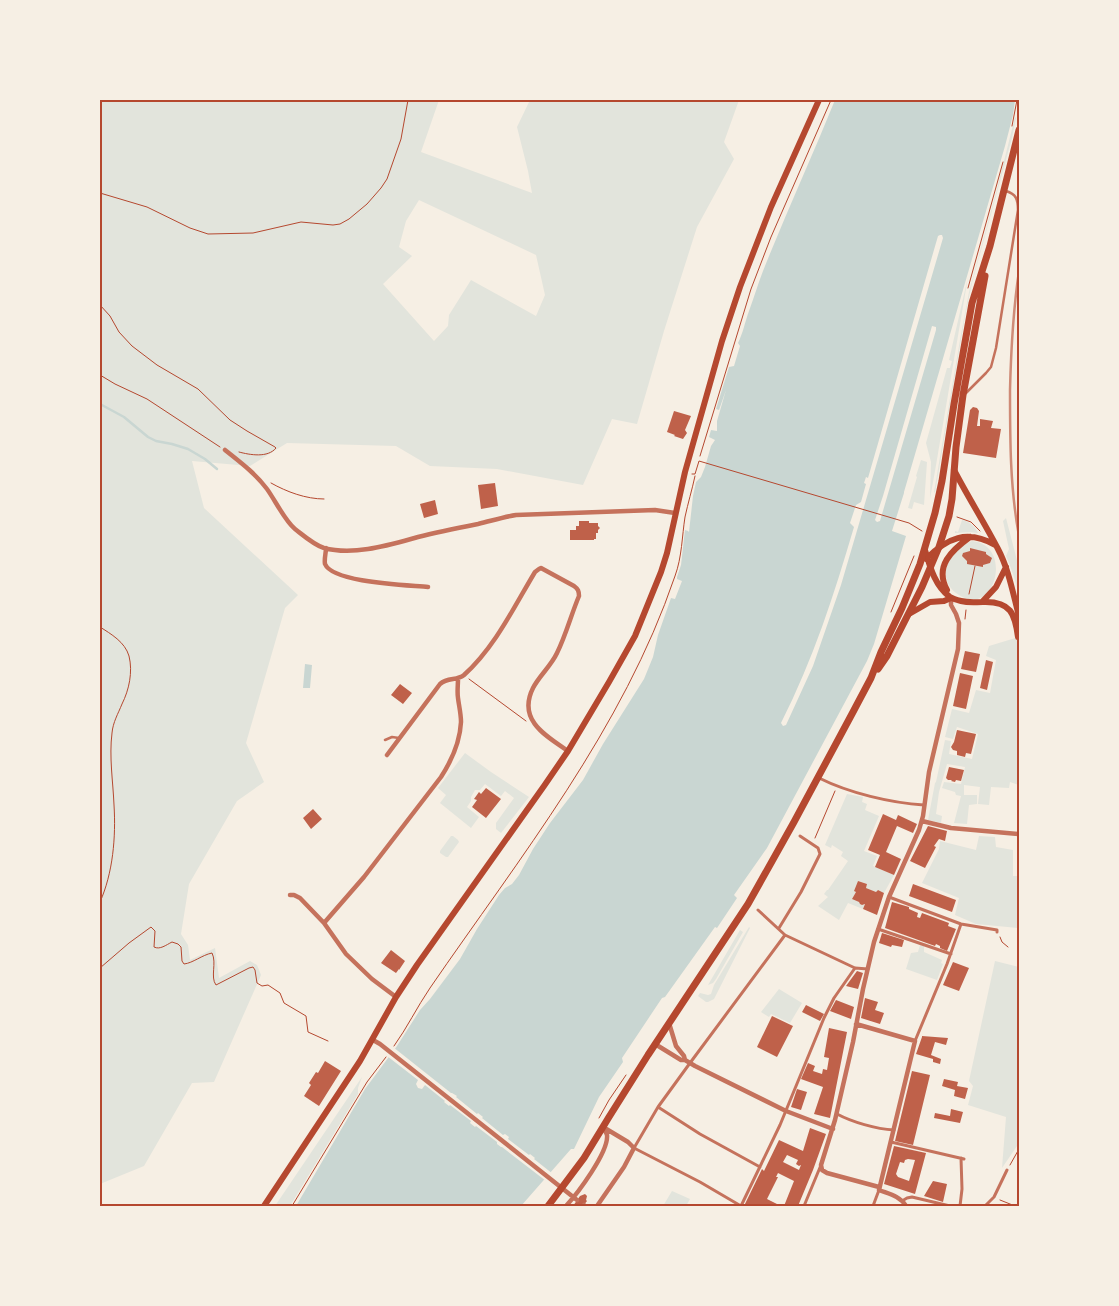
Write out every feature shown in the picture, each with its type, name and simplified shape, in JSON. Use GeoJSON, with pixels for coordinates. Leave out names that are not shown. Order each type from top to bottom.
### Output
{"type":"FeatureCollection","features":[{"type":"Feature","properties":{"kind":"main road"},"geometry":{"type":"LineString","coordinates":[[264,1206],[373,1040],[396,997],[422,958],[568,750],[614,676],[635,636],[667,553],[684,476],[722,341],[740,287],[771,207],[819,100]]}},
{"type":"Feature","properties":{"kind":"main road"},"geometry":{"type":"LineString","coordinates":[[548,1206],[584,1158],[655,1044],[748,904],[776,856],[871,678],[926,554],[942,481],[972,303],[990,246],[1019,130]]}},
{"type":"Feature","properties":{"kind":"main road"},"geometry":{"type":"LineString","coordinates":[[871,678],[887,656],[909,614],[939,547],[949,516],[963,395],[990,246]]}},
{"type":"Feature","properties":{"kind":"main road"},"geometry":{"type":"LineString","coordinates":[[954,469],[1006,567],[1019,616]]}},
{"type":"Feature","properties":{"kind":"main road"},"geometry":{"type":"LineString","coordinates":[[926,554],[956,539],[971,537],[980,538],[996,546]]}},
{"type":"Feature","properties":{"kind":"main road"},"geometry":{"type":"LineString","coordinates":[[951,598],[944,586],[944,564],[953,551],[971,537]]}},
{"type":"Feature","properties":{"kind":"main road"},"geometry":{"type":"LineString","coordinates":[[926,554],[938,584],[951,598],[967,603],[1001,604],[1009,608],[1013,614],[1018,637],[1019,625]]}},
{"type":"Feature","properties":{"kind":"main road"},"geometry":{"type":"LineString","coordinates":[[982,602],[996,587],[1006,567]]}},
{"type":"Feature","properties":{"kind":"main road"},"geometry":{"type":"LineString","coordinates":[[909,614],[930,602],[944,601],[951,598]]}},
{"type":"Feature","properties":{"kind":"street"},"geometry":{"type":"LineString","coordinates":[[226,451],[248,468],[261,482],[292,526],[316,544],[326,548],[342,550],[368,549],[516,515],[655,510],[675,512]]}},
{"type":"Feature","properties":{"kind":"street"},"geometry":{"type":"LineString","coordinates":[[326,548],[326,566],[342,575],[369,582],[428,587]]}},
{"type":"Feature","properties":{"kind":"street"},"geometry":{"type":"LineString","coordinates":[[387,754],[440,684],[449,679],[458,679],[464,675],[487,649],[537,570],[541,568],[578,589],[578,596],[557,653],[533,688],[529,700],[533,721],[543,733],[568,750]]}},
{"type":"Feature","properties":{"kind":"street"},"geometry":{"type":"LineString","coordinates":[[804,1206],[833,1129],[878,928],[889,897],[922,821],[929,772],[958,649],[959,620],[951,606],[951,598]]}},
{"type":"Feature","properties":{"kind":"street"},"geometry":{"type":"LineString","coordinates":[[324,922],[364,877],[451,761],[460,728],[458,679]]}},
{"type":"Feature","properties":{"kind":"street"},"geometry":{"type":"LineString","coordinates":[[818,778],[837,787],[884,799],[924,805]]}},
{"type":"Feature","properties":{"kind":"street"},"geometry":{"type":"LineString","coordinates":[[922,821],[951,828],[1019,834]]}},
{"type":"Feature","properties":{"kind":"street"},"geometry":{"type":"LineString","coordinates":[[778,928],[801,892],[820,854],[818,848],[800,836]]}},
{"type":"Feature","properties":{"kind":"street"},"geometry":{"type":"LineString","coordinates":[[290,895],[297,896],[324,922],[346,954],[372,979],[396,997]]}},
{"type":"Feature","properties":{"kind":"street"},"geometry":{"type":"LineString","coordinates":[[889,897],[962,924],[997,930],[997,932]]}},
{"type":"Feature","properties":{"kind":"street"},"geometry":{"type":"LineString","coordinates":[[758,910],[785,935],[855,968],[868,969]]}},
{"type":"Feature","properties":{"kind":"street"},"geometry":{"type":"LineString","coordinates":[[874,1206],[915,1041],[962,924]]}},
{"type":"Feature","properties":{"kind":"street"},"geometry":{"type":"LineString","coordinates":[[878,928],[951,954]]}},
{"type":"Feature","properties":{"kind":"street"},"geometry":{"type":"LineString","coordinates":[[597,1206],[624,1167],[658,1107],[687,1062],[785,935]]}},
{"type":"Feature","properties":{"kind":"street"},"geometry":{"type":"LineString","coordinates":[[603,1127],[628,1142],[634,1148],[700,1182],[741,1206],[786,1111],[824,1018],[834,998],[855,968]]}},
{"type":"Feature","properties":{"kind":"street"},"geometry":{"type":"LineString","coordinates":[[669,1023],[676,1046],[687,1062]]}},
{"type":"Feature","properties":{"kind":"street"},"geometry":{"type":"LineString","coordinates":[[856,1024],[915,1041]]}},
{"type":"Feature","properties":{"kind":"street"},"geometry":{"type":"LineString","coordinates":[[373,1040],[577,1200]]}},
{"type":"Feature","properties":{"kind":"street"},"geometry":{"type":"LineString","coordinates":[[655,1044],[681,1060],[786,1111],[833,1129]]}},
{"type":"Feature","properties":{"kind":"street"},"geometry":{"type":"LineString","coordinates":[[658,1107],[700,1134],[760,1167]]}},
{"type":"Feature","properties":{"kind":"street"},"geometry":{"type":"LineString","coordinates":[[836,1114],[884,1129],[894,1130]]}},
{"type":"Feature","properties":{"kind":"street"},"geometry":{"type":"LineString","coordinates":[[566,1206],[586,1182],[604,1149],[607,1138],[603,1127]]}},
{"type":"Feature","properties":{"kind":"street"},"geometry":{"type":"LineString","coordinates":[[891,1142],[962,1158],[960,1206]]}},
{"type":"Feature","properties":{"kind":"street"},"geometry":{"type":"LineString","coordinates":[[821,1165],[822,1170],[827,1173],[879,1189],[902,1201],[906,1206]]}},
{"type":"Feature","properties":{"kind":"street"},"geometry":{"type":"LineString","coordinates":[[984,1206],[994,1197],[1007,1170]]}},
{"type":"Feature","properties":{"kind":"street"},"geometry":{"type":"LineString","coordinates":[[902,1201],[907,1198],[918,1198],[950,1206]]}},
{"type":"Feature","properties":{"kind":"lane"},"geometry":{"type":"LineString","coordinates":[[954,404],[991,367],[995,354],[1018,210],[1015,195],[1004,190]]}},
{"type":"Feature","properties":{"kind":"lane"},"geometry":{"type":"LineString","coordinates":[[385,740],[392,737],[399,738]]}},
{"type":"Feature","properties":{"kind":"path"},"geometry":{"type":"LineString","coordinates":[[100,192],[147,207],[190,228],[208,234],[253,234],[301,222],[340,224],[367,204],[387,179],[401,139],[408,100]]}},
{"type":"Feature","properties":{"kind":"path"},"geometry":{"type":"LineString","coordinates":[[700,456],[751,289],[788,194],[830,100]]}},
{"type":"Feature","properties":{"kind":"path"},"geometry":{"type":"LineString","coordinates":[[100,304],[110,316],[119,332],[132,346],[156,365],[198,389],[230,420],[276,448],[274,452],[260,455],[245,454],[231,450],[226,451],[147,399],[100,375]]}},
{"type":"Feature","properties":{"kind":"path"},"geometry":{"type":"LineString","coordinates":[[394,1048],[429,989],[576,776],[635,673],[665,604],[678,568],[688,504],[698,461],[909,523],[923,532]]}},
{"type":"Feature","properties":{"kind":"path"},"geometry":{"type":"LineString","coordinates":[[261,482],[267,481],[283,490],[324,499]]}},
{"type":"Feature","properties":{"kind":"path"},"geometry":{"type":"LineString","coordinates":[[957,516],[971,522],[982,532]]}},
{"type":"Feature","properties":{"kind":"path"},"geometry":{"type":"LineString","coordinates":[[890,614],[913,558]]}},
{"type":"Feature","properties":{"kind":"path"},"geometry":{"type":"LineString","coordinates":[[100,627],[115,637],[124,647],[129,656],[130,674],[125,699],[115,720],[112,732],[114,832],[111,862],[100,902]]}},
{"type":"Feature","properties":{"kind":"path"},"geometry":{"type":"LineString","coordinates":[[468,679],[525,721]]}},
{"type":"Feature","properties":{"kind":"path"},"geometry":{"type":"LineString","coordinates":[[812,843],[837,787]]}},
{"type":"Feature","properties":{"kind":"path"},"geometry":{"type":"LineString","coordinates":[[100,968],[151,927],[155,932],[154,947],[160,948],[172,942],[179,944],[184,964],[209,953],[212,954],[214,982],[216,985],[253,967],[257,983],[262,986],[268,985],[280,993],[284,1003],[306,1016],[308,1032],[328,1041]]}},
{"type":"Feature","properties":{"kind":"path"},"geometry":{"type":"LineString","coordinates":[[997,932],[1002,942],[1008,947]]}},
{"type":"Feature","properties":{"kind":"path"},"geometry":{"type":"LineString","coordinates":[[292,1206],[367,1082],[387,1055]]}},
{"type":"Feature","properties":{"kind":"path"},"geometry":{"type":"LineString","coordinates":[[1007,1170],[1019,1149]]}},
{"type":"Feature","properties":{"kind":"path"},"geometry":{"type":"LineString","coordinates":[[1000,1200],[1015,1206]]}},
{"type":"Feature","properties":{"kind":"shaded area"},"geometry":{"type":"Polygon","coordinates":[[[100,100],[439,100],[421,152],[532,193],[517,127],[530,100],[739,100],[724,142],[734,159],[697,227],[637,424],[612,419],[583,485],[497,469],[430,466],[396,446],[287,443],[250,466],[192,461],[204,508],[298,595],[285,608],[246,743],[264,782],[237,801],[189,884],[181,934],[188,945],[190,960],[215,948],[219,978],[250,961],[257,965],[261,975],[214,1082],[192,1083],[144,1166],[100,1184],[100,100]],[[419,200],[406,221],[399,247],[412,256],[383,284],[434,341],[448,326],[449,315],[471,280],[536,316],[545,295],[536,255],[419,200]]]}},
{"type":"Feature","properties":{"kind":"shaded area"},"geometry":{"type":"Polygon","coordinates":[[[835,100],[1015,100],[1005,146],[892,531],[906,536],[874,644],[867,661],[767,848],[734,895],[737,898],[717,928],[715,927],[665,997],[662,998],[622,1058],[623,1062],[599,1097],[574,1149],[571,1149],[521,1206],[296,1206],[365,1089],[397,1046],[420,1010],[460,959],[499,895],[519,875],[550,823],[583,780],[644,679],[653,657],[658,635],[671,598],[675,599],[682,581],[677,579],[677,577],[681,565],[685,530],[689,532],[696,482],[701,477],[711,446],[715,440],[709,437],[711,430],[717,431],[717,421],[726,390],[719,410],[716,409],[729,367],[734,366],[740,346],[738,343],[763,271],[835,100]],[[940,235],[938,236],[868,478],[866,477],[864,483],[866,484],[861,502],[856,505],[850,523],[854,527],[839,577],[813,651],[781,723],[783,726],[786,725],[813,666],[841,585],[943,238],[940,235]],[[932,326],[875,520],[877,522],[880,521],[936,330],[936,327],[932,326]]]}},
{"type":"Feature","properties":{"kind":"shaded area"},"geometry":{"type":"Polygon","coordinates":[[[1015,117],[1012,138],[972,283],[935,493],[969,292],[1015,117]]]}},
{"type":"Feature","properties":{"kind":"shaded area"},"geometry":{"type":"Polygon","coordinates":[[[968,277],[930,499],[931,462],[926,443],[947,368],[950,368],[952,361],[949,360],[968,277]]]}},
{"type":"Feature","properties":{"kind":"shaded area"},"geometry":{"type":"Polygon","coordinates":[[[921,460],[927,462],[924,505],[914,502],[912,509],[908,508],[921,460]]]}},
{"type":"Feature","properties":{"kind":"shaded area"},"geometry":{"type":"Polygon","coordinates":[[[1006,518],[1019,568],[1019,602],[1014,578],[1006,556],[1009,549],[1003,521],[1006,518]]]}},
{"type":"Feature","properties":{"kind":"shaded area"},"geometry":{"type":"Polygon","coordinates":[[[962,520],[972,524],[978,533],[955,533],[955,531],[958,532],[962,520]]]}},
{"type":"Feature","properties":{"kind":"shaded area"},"geometry":{"type":"Polygon","coordinates":[[[972,541],[985,545],[993,554],[996,566],[995,578],[990,589],[982,597],[972,599],[959,595],[951,588],[947,581],[946,573],[951,557],[964,545],[972,541]]]}},
{"type":"Feature","properties":{"kind":"shaded area"},"geometry":{"type":"Polygon","coordinates":[[[1019,637],[1019,785],[1010,782],[1009,788],[991,787],[989,805],[978,804],[980,787],[964,785],[964,795],[977,795],[977,804],[969,805],[967,824],[954,823],[961,796],[942,788],[944,782],[961,784],[965,767],[947,764],[939,792],[936,814],[942,816],[941,823],[928,820],[945,740],[951,741],[949,754],[972,759],[978,734],[957,727],[953,739],[945,737],[952,709],[969,713],[976,690],[990,693],[996,660],[986,656],[989,646],[1019,637]]]}},
{"type":"Feature","properties":{"kind":"shaded area"},"geometry":{"type":"Polygon","coordinates":[[[305,664],[312,665],[310,688],[303,688],[305,664]]]}},
{"type":"Feature","properties":{"kind":"shaded area"},"geometry":{"type":"Polygon","coordinates":[[[465,753],[529,797],[501,833],[496,829],[496,823],[514,798],[505,791],[501,796],[485,784],[480,790],[475,790],[467,807],[479,817],[471,828],[440,803],[446,795],[438,788],[465,753]]]}},
{"type":"Feature","properties":{"kind":"shaded area"},"geometry":{"type":"Polygon","coordinates":[[[847,794],[863,797],[862,802],[867,804],[865,810],[879,816],[864,851],[877,856],[873,866],[894,875],[884,893],[866,888],[867,884],[858,881],[854,891],[856,892],[852,899],[862,905],[865,904],[863,909],[848,903],[839,920],[818,906],[828,897],[824,894],[848,861],[841,856],[843,852],[832,845],[831,848],[825,845],[847,794]]]}},
{"type":"Feature","properties":{"kind":"shaded area"},"geometry":{"type":"Polygon","coordinates":[[[451,836],[459,842],[448,857],[446,857],[440,851],[451,836]]]}},
{"type":"Feature","properties":{"kind":"shaded area"},"geometry":{"type":"Polygon","coordinates":[[[979,836],[995,837],[996,847],[1013,850],[1013,876],[1019,876],[1019,928],[976,924],[955,915],[959,898],[922,883],[939,849],[940,841],[976,850],[979,836]]]}},
{"type":"Feature","properties":{"kind":"shaded area"},"geometry":{"type":"Polygon","coordinates":[[[749,927],[714,999],[706,1002],[698,996],[700,993],[711,994],[714,985],[749,927]]]}},
{"type":"Feature","properties":{"kind":"shaded area"},"geometry":{"type":"Polygon","coordinates":[[[740,930],[743,932],[716,979],[708,985],[740,930]]]}},
{"type":"Feature","properties":{"kind":"shaded area"},"geometry":{"type":"Polygon","coordinates":[[[920,945],[924,946],[924,952],[942,960],[941,963],[943,964],[937,980],[906,969],[911,953],[918,952],[920,945]]]}},
{"type":"Feature","properties":{"kind":"shaded area"},"geometry":{"type":"Polygon","coordinates":[[[995,961],[1019,967],[1019,1143],[1002,1168],[1006,1117],[968,1105],[973,1086],[969,1081],[995,961]]]}},
{"type":"Feature","properties":{"kind":"shaded area"},"geometry":{"type":"Polygon","coordinates":[[[779,989],[802,1003],[790,1023],[771,1014],[769,1017],[761,1012],[779,989]]]}},
{"type":"Feature","properties":{"kind":"shaded area"},"geometry":{"type":"Polygon","coordinates":[[[362,1077],[358,1094],[290,1206],[275,1206],[362,1077]]]}},
{"type":"Feature","properties":{"kind":"shaded area"},"geometry":{"type":"Polygon","coordinates":[[[672,1191],[690,1199],[686,1206],[663,1206],[672,1191]]]}},
{"type":"Feature","properties":{"kind":"pier"},"geometry":{"type":"Polygon","coordinates":[[[393,1047],[457,1096],[503,1135],[505,1134],[509,1137],[508,1139],[530,1154],[553,1174],[546,1181],[475,1127],[470,1123],[471,1121],[449,1106],[425,1085],[422,1089],[418,1088],[416,1084],[418,1080],[387,1056],[393,1047]]]}},
{"type":"Feature","properties":{"kind":"building"},"geometry":{"type":"Polygon","coordinates":[[[973,407],[979,411],[977,426],[980,426],[980,419],[993,421],[991,428],[1001,429],[996,458],[963,453],[970,410],[973,407]]]}},
{"type":"Feature","properties":{"kind":"building"},"geometry":{"type":"Polygon","coordinates":[[[674,411],[691,416],[685,430],[687,433],[683,439],[667,432],[674,411]]]}},
{"type":"Feature","properties":{"kind":"building"},"geometry":{"type":"Polygon","coordinates":[[[495,483],[498,506],[481,509],[478,485],[495,483]]]}},
{"type":"Feature","properties":{"kind":"building"},"geometry":{"type":"Polygon","coordinates":[[[435,500],[438,514],[424,518],[420,504],[435,500]]]}},
{"type":"Feature","properties":{"kind":"building"},"geometry":{"type":"Polygon","coordinates":[[[579,521],[598,523],[600,528],[598,533],[596,533],[596,539],[570,540],[570,530],[576,530],[576,526],[579,526],[579,521]]]}},
{"type":"Feature","properties":{"kind":"building"},"geometry":{"type":"Polygon","coordinates":[[[970,548],[986,552],[992,558],[990,563],[983,565],[983,567],[967,564],[967,561],[962,556],[963,553],[970,551],[970,548]]]}},
{"type":"Feature","properties":{"kind":"building"},"geometry":{"type":"Polygon","coordinates":[[[965,651],[980,654],[976,672],[961,669],[965,651]]]}},
{"type":"Feature","properties":{"kind":"building"},"geometry":{"type":"Polygon","coordinates":[[[986,660],[993,662],[987,690],[980,688],[986,660]]]}},
{"type":"Feature","properties":{"kind":"building"},"geometry":{"type":"Polygon","coordinates":[[[960,673],[973,676],[966,709],[953,706],[960,673]]]}},
{"type":"Feature","properties":{"kind":"building"},"geometry":{"type":"Polygon","coordinates":[[[400,684],[412,693],[403,704],[391,695],[400,684]]]}},
{"type":"Feature","properties":{"kind":"building"},"geometry":{"type":"Polygon","coordinates":[[[957,730],[976,734],[971,754],[966,753],[965,757],[957,755],[957,751],[951,747],[957,730]]]}},
{"type":"Feature","properties":{"kind":"building"},"geometry":{"type":"Polygon","coordinates":[[[949,767],[964,770],[961,781],[956,780],[955,782],[946,778],[949,767]]]}},
{"type":"Feature","properties":{"kind":"building"},"geometry":{"type":"Polygon","coordinates":[[[486,788],[501,799],[486,818],[472,807],[477,800],[474,799],[479,792],[481,794],[486,788]]]}},
{"type":"Feature","properties":{"kind":"building"},"geometry":{"type":"Polygon","coordinates":[[[313,809],[322,819],[311,829],[303,818],[313,809]]]}},
{"type":"Feature","properties":{"kind":"building"},"geometry":{"type":"Polygon","coordinates":[[[883,814],[896,820],[898,815],[917,824],[913,833],[897,826],[886,852],[901,859],[894,875],[875,867],[880,855],[868,850],[883,814]]]}},
{"type":"Feature","properties":{"kind":"building"},"geometry":{"type":"Polygon","coordinates":[[[928,826],[947,831],[945,841],[939,839],[934,846],[936,847],[925,868],[910,861],[928,826]]]}},
{"type":"Feature","properties":{"kind":"building"},"geometry":{"type":"Polygon","coordinates":[[[858,881],[867,884],[866,888],[884,893],[877,915],[863,909],[865,904],[862,905],[852,899],[856,892],[854,891],[858,881]]]}},
{"type":"Feature","properties":{"kind":"building"},"geometry":{"type":"Polygon","coordinates":[[[913,884],[956,900],[952,912],[909,896],[913,884]]]}},
{"type":"Feature","properties":{"kind":"building"},"geometry":{"type":"Polygon","coordinates":[[[892,902],[909,907],[909,909],[918,913],[917,917],[920,918],[922,913],[949,923],[948,926],[956,929],[947,951],[936,944],[935,946],[885,928],[892,902]]]}},
{"type":"Feature","properties":{"kind":"building"},"geometry":{"type":"Polygon","coordinates":[[[882,933],[904,940],[902,947],[892,945],[891,947],[879,943],[882,933]]]}},
{"type":"Feature","properties":{"kind":"building"},"geometry":{"type":"Polygon","coordinates":[[[391,950],[405,961],[396,973],[381,963],[391,950]]]}},
{"type":"Feature","properties":{"kind":"building"},"geometry":{"type":"Polygon","coordinates":[[[953,962],[969,968],[959,991],[943,985],[953,962]]]}},
{"type":"Feature","properties":{"kind":"building"},"geometry":{"type":"Polygon","coordinates":[[[857,971],[863,973],[858,989],[846,986],[857,971]]]}},
{"type":"Feature","properties":{"kind":"building"},"geometry":{"type":"Polygon","coordinates":[[[865,998],[878,1002],[875,1010],[884,1013],[880,1024],[861,1018],[865,998]]]}},
{"type":"Feature","properties":{"kind":"building"},"geometry":{"type":"Polygon","coordinates":[[[836,1000],[854,1007],[851,1019],[830,1011],[836,1000]]]}},
{"type":"Feature","properties":{"kind":"building"},"geometry":{"type":"Polygon","coordinates":[[[806,1005],[824,1014],[820,1021],[802,1012],[806,1005]]]}},
{"type":"Feature","properties":{"kind":"building"},"geometry":{"type":"Polygon","coordinates":[[[772,1016],[793,1026],[777,1057],[757,1047],[772,1016]]]}},
{"type":"Feature","properties":{"kind":"building"},"geometry":{"type":"Polygon","coordinates":[[[829,1028],[847,1032],[830,1118],[814,1114],[823,1087],[801,1079],[808,1063],[815,1066],[813,1071],[822,1074],[823,1069],[827,1070],[829,1058],[824,1057],[829,1028]]]}},
{"type":"Feature","properties":{"kind":"building"},"geometry":{"type":"Polygon","coordinates":[[[922,1036],[948,1038],[946,1045],[935,1042],[931,1055],[941,1059],[940,1064],[933,1062],[933,1059],[916,1054],[922,1036]]]}},
{"type":"Feature","properties":{"kind":"building"},"geometry":{"type":"Polygon","coordinates":[[[325,1061],[341,1071],[319,1106],[304,1096],[311,1085],[309,1083],[325,1061]]]}},
{"type":"Feature","properties":{"kind":"building"},"geometry":{"type":"Polygon","coordinates":[[[912,1071],[930,1075],[913,1145],[895,1141],[912,1071]]]}},
{"type":"Feature","properties":{"kind":"building"},"geometry":{"type":"Polygon","coordinates":[[[944,1079],[958,1082],[957,1086],[968,1088],[965,1099],[954,1096],[955,1090],[942,1086],[944,1079]]]}},
{"type":"Feature","properties":{"kind":"building"},"geometry":{"type":"Polygon","coordinates":[[[797,1089],[807,1092],[801,1110],[791,1107],[797,1089]]]}},
{"type":"Feature","properties":{"kind":"building"},"geometry":{"type":"Polygon","coordinates":[[[951,1109],[963,1112],[960,1123],[934,1118],[935,1113],[950,1116],[951,1109]]]}},
{"type":"Feature","properties":{"kind":"building"},"geometry":{"type":"Polygon","coordinates":[[[810,1128],[826,1134],[798,1206],[784,1206],[794,1181],[778,1173],[776,1177],[778,1177],[767,1199],[781,1206],[744,1206],[779,1140],[803,1151],[810,1128]],[[787,1155],[783,1162],[799,1170],[801,1165],[796,1164],[798,1160],[787,1155]]]}},
{"type":"Feature","properties":{"kind":"building"},"geometry":{"type":"Polygon","coordinates":[[[894,1146],[926,1153],[915,1194],[884,1184],[894,1146]],[[908,1159],[904,1163],[900,1162],[896,1174],[898,1177],[909,1181],[915,1160],[908,1159]]]}},
{"type":"Feature","properties":{"kind":"building"},"geometry":{"type":"Polygon","coordinates":[[[933,1181],[947,1184],[943,1202],[924,1196],[933,1181]]]}},
{"type":"Feature","properties":{"kind":"building"},"geometry":{"type":"Polygon","coordinates":[[[585,1194],[587,1201],[583,1206],[573,1206],[580,1196],[585,1194]]]}},
{"type":"Feature","properties":{"kind":"waterway"},"geometry":{"type":"LineString","coordinates":[[100,404],[124,417],[148,437],[156,441],[188,449],[217,469]]}},
{"type":"Feature","properties":{"kind":"railway"},"geometry":{"type":"LineString","coordinates":[[1019,271],[1015,301],[1010,390],[1012,482],[1019,536]]}}]}
